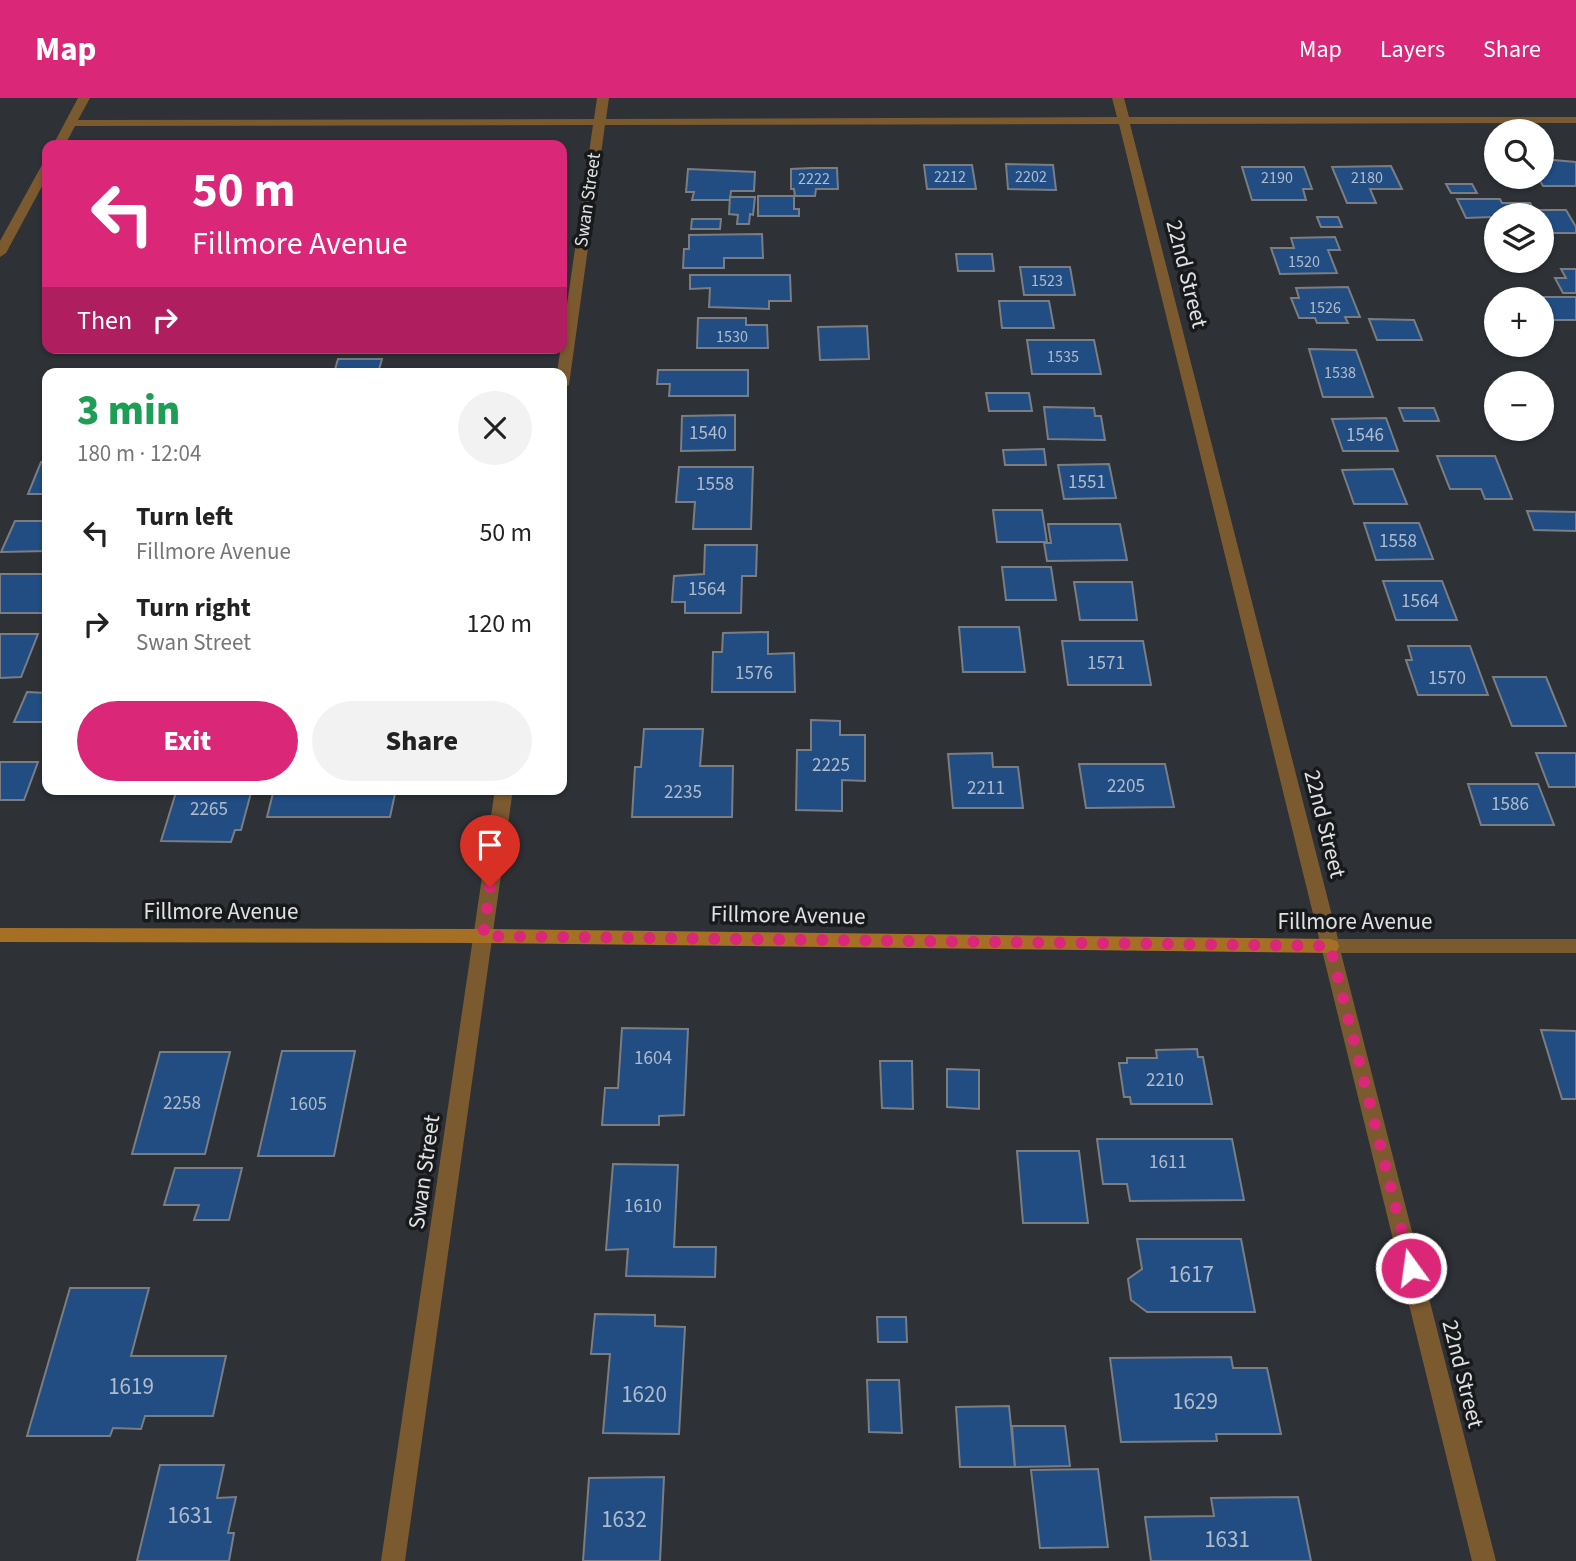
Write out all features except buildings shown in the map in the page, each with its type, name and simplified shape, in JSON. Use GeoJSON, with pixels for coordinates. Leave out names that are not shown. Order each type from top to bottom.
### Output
{"type":"FeatureCollection","features":[{"type":"Feature","properties":{"kind":"street"},"geometry":{"type":"LineString","coordinates":[[62,140],[84,98]]}},
{"type":"Feature","properties":{"kind":"street","name":"Swan Street"},"geometry":{"type":"LineString","coordinates":[[567,349],[603,98]]}},
{"type":"Feature","properties":{"kind":"street","name":"22nd Street"},"geometry":{"type":"LineString","coordinates":[[1118,98],[1484,1561]]}},
{"type":"Feature","properties":{"kind":"street"},"geometry":{"type":"LineString","coordinates":[[71,123],[1576,120]]}},
{"type":"Feature","properties":{"kind":"street"},"geometry":{"type":"LineString","coordinates":[[0,253],[42,175]]}},
{"type":"Feature","properties":{"kind":"street","name":"Swan Street"},"geometry":{"type":"LineString","coordinates":[[393,1561],[503,795]]}},
{"type":"Feature","properties":{"kind":"street","name":"Fillmore Avenue"},"geometry":{"type":"LineString","coordinates":[[0,935],[483,936],[1330,946],[1576,946]]}},
{"type":"Feature","properties":{"kind":"route"},"geometry":{"type":"LineString","coordinates":[[490,887],[483,936],[1330,946],[1411,1268]]}}]}
